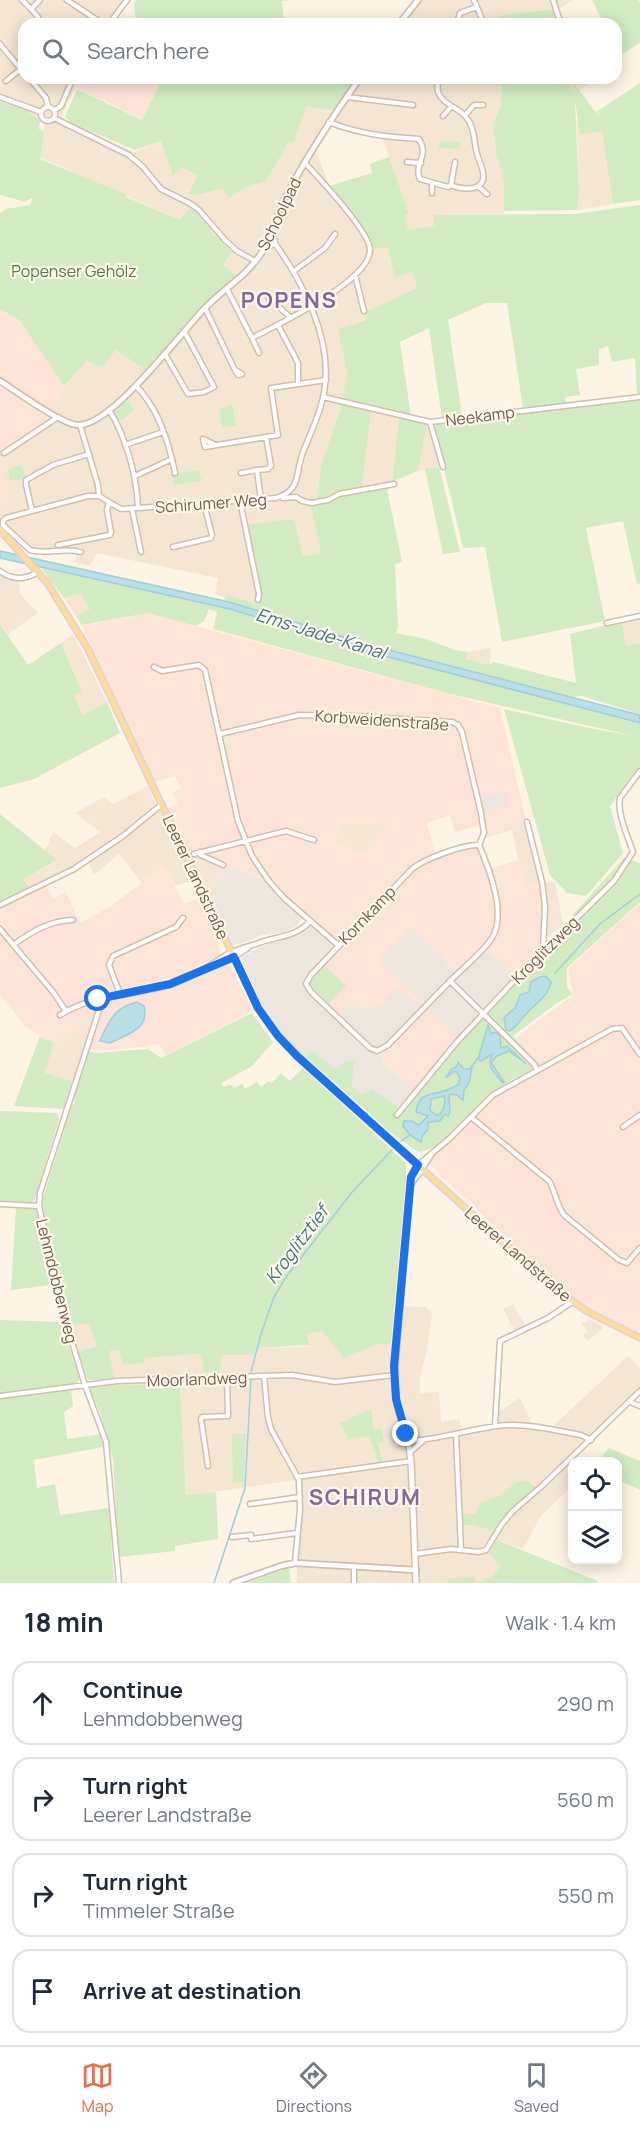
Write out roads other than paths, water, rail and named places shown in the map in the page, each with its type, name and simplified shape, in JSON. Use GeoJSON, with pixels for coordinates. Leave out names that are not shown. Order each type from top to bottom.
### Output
{"type":"FeatureCollection","features":[{"type":"Feature","properties":{"kind":"main road","name":"Leerer Landstraße"},"geometry":{"type":"LineString","coordinates":[[0,530],[54,594],[89,651],[258,1008],[278,1036],[297,1056],[554,1288],[603,1321],[640,1338]]}},
{"type":"Feature","properties":{"kind":"main road"},"geometry":{"type":"LineString","coordinates":[[416,1583],[411,1461],[408,1441],[397,1405],[394,1375],[411,1183],[420,1167]]}},
{"type":"Feature","properties":{"kind":"street"},"geometry":{"type":"LineString","coordinates":[[22,0],[38,17]]}},
{"type":"Feature","properties":{"kind":"street"},"geometry":{"type":"LineString","coordinates":[[31,9],[40,0]]}},
{"type":"Feature","properties":{"kind":"street"},"geometry":{"type":"LineString","coordinates":[[67,0],[94,18]]}},
{"type":"Feature","properties":{"kind":"street"},"geometry":{"type":"LineString","coordinates":[[113,18],[126,0]]}},
{"type":"Feature","properties":{"kind":"street"},"geometry":{"type":"LineString","coordinates":[[404,18],[418,0]]}},
{"type":"Feature","properties":{"kind":"street"},"geometry":{"type":"LineString","coordinates":[[474,0],[482,18]]}},
{"type":"Feature","properties":{"kind":"street"},"geometry":{"type":"LineString","coordinates":[[553,0],[559,18]]}},
{"type":"Feature","properties":{"kind":"street"},"geometry":{"type":"LineString","coordinates":[[459,18],[460,13],[477,7]]}},
{"type":"Feature","properties":{"kind":"street"},"geometry":{"type":"LineString","coordinates":[[0,44],[18,64]]}},
{"type":"Feature","properties":{"kind":"street"},"geometry":{"type":"LineString","coordinates":[[6,81],[18,73]]}},
{"type":"Feature","properties":{"kind":"street"},"geometry":{"type":"LineString","coordinates":[[34,84],[46,98],[48,107]]}},
{"type":"Feature","properties":{"kind":"street"},"geometry":{"type":"LineString","coordinates":[[54,118],[55,110],[61,106],[70,84]]}},
{"type":"Feature","properties":{"kind":"street","name":"Schoolpad"},"geometry":{"type":"LineString","coordinates":[[80,425],[91,422],[109,410],[136,386],[205,308],[241,278],[255,261],[272,232],[285,198],[329,122],[356,84]]}},
{"type":"Feature","properties":{"kind":"street"},"geometry":{"type":"LineString","coordinates":[[329,122],[349,130],[419,139],[424,146],[418,171],[420,179],[470,189],[478,186],[484,178],[484,166],[478,157],[473,130],[465,116],[451,107],[438,91],[438,84]]}},
{"type":"Feature","properties":{"kind":"street"},"geometry":{"type":"LineString","coordinates":[[0,97],[41,112]]}},
{"type":"Feature","properties":{"kind":"street"},"geometry":{"type":"LineString","coordinates":[[347,97],[413,105]]}},
{"type":"Feature","properties":{"kind":"street"},"geometry":{"type":"LineString","coordinates":[[465,116],[474,105],[483,105]]}},
{"type":"Feature","properties":{"kind":"street"},"geometry":{"type":"LineString","coordinates":[[48,107],[55,110]]}},
{"type":"Feature","properties":{"kind":"street"},"geometry":{"type":"LineString","coordinates":[[41,112],[48,107]]}},
{"type":"Feature","properties":{"kind":"street"},"geometry":{"type":"LineString","coordinates":[[443,116],[451,107]]}},
{"type":"Feature","properties":{"kind":"street"},"geometry":{"type":"LineString","coordinates":[[41,112],[45,120],[50,121],[54,118]]}},
{"type":"Feature","properties":{"kind":"street"},"geometry":{"type":"LineString","coordinates":[[54,118],[129,155],[143,167],[161,189],[199,210],[237,251],[255,261]]}},
{"type":"Feature","properties":{"kind":"street"},"geometry":{"type":"LineString","coordinates":[[407,162],[420,163]]}},
{"type":"Feature","properties":{"kind":"street"},"geometry":{"type":"LineString","coordinates":[[452,186],[455,162]]}},
{"type":"Feature","properties":{"kind":"street"},"geometry":{"type":"LineString","coordinates":[[252,338],[340,288],[369,259],[368,241],[362,230],[305,163]]}},
{"type":"Feature","properties":{"kind":"street"},"geometry":{"type":"LineString","coordinates":[[432,183],[432,192]]}},
{"type":"Feature","properties":{"kind":"street"},"geometry":{"type":"LineString","coordinates":[[478,186],[488,194]]}},
{"type":"Feature","properties":{"kind":"street"},"geometry":{"type":"LineString","coordinates":[[272,232],[276,245],[294,271],[310,307],[324,353],[326,380],[323,397],[301,460],[295,485],[296,497]]}},
{"type":"Feature","properties":{"kind":"street"},"geometry":{"type":"LineString","coordinates":[[294,271],[325,248],[334,234]]}},
{"type":"Feature","properties":{"kind":"street"},"geometry":{"type":"LineString","coordinates":[[266,244],[276,245]]}},
{"type":"Feature","properties":{"kind":"street"},"geometry":{"type":"LineString","coordinates":[[355,275],[364,311]]}},
{"type":"Feature","properties":{"kind":"street"},"geometry":{"type":"LineString","coordinates":[[227,289],[259,352]]}},
{"type":"Feature","properties":{"kind":"street"},"geometry":{"type":"LineString","coordinates":[[269,298],[290,317]]}},
{"type":"Feature","properties":{"kind":"street"},"geometry":{"type":"LineString","coordinates":[[205,308],[235,370]]}},
{"type":"Feature","properties":{"kind":"street"},"geometry":{"type":"LineString","coordinates":[[278,325],[298,363],[298,384]]}},
{"type":"Feature","properties":{"kind":"street"},"geometry":{"type":"LineString","coordinates":[[165,354],[188,394],[204,392],[214,387],[184,331]]}},
{"type":"Feature","properties":{"kind":"street"},"geometry":{"type":"LineString","coordinates":[[216,445],[278,435],[271,388],[326,380]]}},
{"type":"Feature","properties":{"kind":"street"},"geometry":{"type":"LineString","coordinates":[[0,382],[58,417],[80,425],[98,485],[99,496],[88,496],[4,519],[3,525],[30,550],[36,552],[64,549],[81,552]]}},
{"type":"Feature","properties":{"kind":"street"},"geometry":{"type":"LineString","coordinates":[[136,386],[150,402],[163,432],[175,473]]}},
{"type":"Feature","properties":{"kind":"street","name":"Neekamp"},"geometry":{"type":"LineString","coordinates":[[323,397],[430,422],[639,397]]}},
{"type":"Feature","properties":{"kind":"street"},"geometry":{"type":"LineString","coordinates":[[109,410],[125,445],[135,476],[138,508]]}},
{"type":"Feature","properties":{"kind":"street"},"geometry":{"type":"LineString","coordinates":[[4,453],[58,417]]}},
{"type":"Feature","properties":{"kind":"street"},"geometry":{"type":"LineString","coordinates":[[430,422],[444,467]]}},
{"type":"Feature","properties":{"kind":"street"},"geometry":{"type":"LineString","coordinates":[[125,445],[163,432]]}},
{"type":"Feature","properties":{"kind":"street"},"geometry":{"type":"LineString","coordinates":[[241,473],[268,469],[271,466],[266,437]]}},
{"type":"Feature","properties":{"kind":"street"},"geometry":{"type":"LineString","coordinates":[[32,511],[26,480],[53,465],[89,454]]}},
{"type":"Feature","properties":{"kind":"street"},"geometry":{"type":"LineString","coordinates":[[135,476],[172,459]]}},
{"type":"Feature","properties":{"kind":"street"},"geometry":{"type":"LineString","coordinates":[[257,470],[261,500]]}},
{"type":"Feature","properties":{"kind":"street"},"geometry":{"type":"LineString","coordinates":[[276,498],[296,497],[312,503],[328,500],[339,494],[394,484]]}},
{"type":"Feature","properties":{"kind":"street","name":"Schirumer Weg"},"geometry":{"type":"LineString","coordinates":[[99,496],[121,508],[138,508],[276,498],[291,491],[295,485]]}},
{"type":"Feature","properties":{"kind":"street"},"geometry":{"type":"LineString","coordinates":[[240,501],[259,594],[258,600]]}},
{"type":"Feature","properties":{"kind":"street"},"geometry":{"type":"LineString","coordinates":[[58,545],[110,535],[107,510],[109,503]]}},
{"type":"Feature","properties":{"kind":"street"},"geometry":{"type":"LineString","coordinates":[[173,547],[211,538],[204,504]]}},
{"type":"Feature","properties":{"kind":"street"},"geometry":{"type":"LineString","coordinates":[[132,508],[141,552]]}},
{"type":"Feature","properties":{"kind":"street"},"geometry":{"type":"LineString","coordinates":[[0,571],[16,578],[31,576],[37,572]]}},
{"type":"Feature","properties":{"kind":"street"},"geometry":{"type":"LineString","coordinates":[[607,622],[640,616]]}},
{"type":"Feature","properties":{"kind":"street"},"geometry":{"type":"LineString","coordinates":[[154,667],[162,671],[192,665],[202,667],[207,677],[238,821],[245,841],[268,880],[338,945]]}},
{"type":"Feature","properties":{"kind":"street","name":"Korbweidenstraße"},"geometry":{"type":"LineString","coordinates":[[220,734],[299,715],[452,722],[458,725],[462,732],[478,799],[484,833],[479,845]]}},
{"type":"Feature","properties":{"kind":"street","name":"Kroglitzweg"},"geometry":{"type":"LineString","coordinates":[[397,1115],[456,1044],[614,881],[633,852],[619,803],[623,793],[640,771]]}},
{"type":"Feature","properties":{"kind":"street"},"geometry":{"type":"LineString","coordinates":[[0,904],[74,869],[123,836],[162,804]]}},
{"type":"Feature","properties":{"kind":"street"},"geometry":{"type":"LineString","coordinates":[[527,822],[542,882],[545,906],[543,952]]}},
{"type":"Feature","properties":{"kind":"street"},"geometry":{"type":"LineString","coordinates":[[194,854],[286,831],[314,840]]}},
{"type":"Feature","properties":{"kind":"street","name":"Kornkamp"},"geometry":{"type":"LineString","coordinates":[[479,845],[495,888],[496,929],[491,941],[381,1050],[374,1050],[307,988],[308,978],[338,945],[417,864],[479,845]]}},
{"type":"Feature","properties":{"kind":"street"},"geometry":{"type":"LineString","coordinates":[[200,852],[201,855],[223,865]]}},
{"type":"Feature","properties":{"kind":"street"},"geometry":{"type":"LineString","coordinates":[[120,994],[111,970],[110,960],[113,956],[176,927],[183,918]]}},
{"type":"Feature","properties":{"kind":"street"},"geometry":{"type":"LineString","coordinates":[[13,945],[32,932],[60,920],[73,920]]}},
{"type":"Feature","properties":{"kind":"street"},"geometry":{"type":"LineString","coordinates":[[60,1015],[98,999],[170,984],[248,947],[291,934],[302,929],[310,921]]}},
{"type":"Feature","properties":{"kind":"street"},"geometry":{"type":"LineString","coordinates":[[0,929],[66,1011]]}},
{"type":"Feature","properties":{"kind":"street"},"geometry":{"type":"LineString","coordinates":[[450,981],[534,1064],[537,1070]]}},
{"type":"Feature","properties":{"kind":"street","name":"Lehmdobbenweg"},"geometry":{"type":"LineString","coordinates":[[98,999],[99,1010],[40,1193],[39,1206],[59,1299],[85,1385],[106,1442],[119,1583]]}},
{"type":"Feature","properties":{"kind":"street"},"geometry":{"type":"LineString","coordinates":[[420,1167],[493,1095],[616,1028],[624,1030],[640,1054]]}},
{"type":"Feature","properties":{"kind":"street"},"geometry":{"type":"LineString","coordinates":[[622,1126],[640,1115]]}},
{"type":"Feature","properties":{"kind":"street"},"geometry":{"type":"LineString","coordinates":[[471,1117],[549,1181],[564,1215],[619,1260],[627,1263],[640,1248]]}},
{"type":"Feature","properties":{"kind":"street"},"geometry":{"type":"LineString","coordinates":[[0,1204],[39,1206]]}},
{"type":"Feature","properties":{"kind":"street"},"geometry":{"type":"LineString","coordinates":[[495,1426],[500,1341],[548,1318],[572,1302]]}},
{"type":"Feature","properties":{"kind":"street","name":"Moorlandweg"},"geometry":{"type":"LineString","coordinates":[[0,1396],[117,1381],[292,1375],[335,1382],[394,1375]]}},
{"type":"Feature","properties":{"kind":"street"},"geometry":{"type":"LineString","coordinates":[[264,1376],[271,1429],[297,1477],[300,1497],[295,1563]]}},
{"type":"Feature","properties":{"kind":"street"},"geometry":{"type":"LineString","coordinates":[[208,1466],[201,1419],[202,1417],[228,1416],[227,1378]]}},
{"type":"Feature","properties":{"kind":"street"},"geometry":{"type":"LineString","coordinates":[[415,1554],[486,1550],[513,1511],[591,1440],[640,1391]]}},
{"type":"Feature","properties":{"kind":"street"},"geometry":{"type":"LineString","coordinates":[[630,1402],[640,1406]]}},
{"type":"Feature","properties":{"kind":"street"},"geometry":{"type":"LineString","coordinates":[[408,1441],[423,1441],[495,1426],[525,1426],[581,1435],[591,1440]]}},
{"type":"Feature","properties":{"kind":"street"},"geometry":{"type":"LineString","coordinates":[[456,1434],[461,1550]]}},
{"type":"Feature","properties":{"kind":"street"},"geometry":{"type":"LineString","coordinates":[[410,1452],[423,1441]]}},
{"type":"Feature","properties":{"kind":"street"},"geometry":{"type":"LineString","coordinates":[[297,1477],[411,1461]]}},
{"type":"Feature","properties":{"kind":"street"},"geometry":{"type":"LineString","coordinates":[[250,1504],[300,1497]]}},
{"type":"Feature","properties":{"kind":"street"},"geometry":{"type":"LineString","coordinates":[[232,1537],[251,1535],[251,1539],[297,1533]]}},
{"type":"Feature","properties":{"kind":"street"},"geometry":{"type":"LineString","coordinates":[[233,1583],[295,1563],[416,1570]]}},
{"type":"Feature","properties":{"kind":"street"},"geometry":{"type":"LineString","coordinates":[[354,1568],[354,1583]]}},
{"type":"Feature","properties":{"kind":"water","name":"Ems-Jade-Kanal"},"geometry":{"type":"Polygon","coordinates":[[[0,551],[229,602],[378,647],[640,715],[640,723],[377,654],[230,609],[0,558],[0,551]]]}},
{"type":"Feature","properties":{"kind":"water"},"geometry":{"type":"Polygon","coordinates":[[[545,976],[551,982],[544,996],[510,1031],[506,1030],[504,1018],[515,1008],[520,995],[529,992],[531,982],[545,976]]]}},
{"type":"Feature","properties":{"kind":"water"},"geometry":{"type":"Polygon","coordinates":[[[137,1002],[144,1006],[145,1014],[141,1025],[136,1030],[110,1043],[100,1041],[114,1015],[123,1007],[137,1002]]]}},
{"type":"Feature","properties":{"kind":"water"},"geometry":{"type":"Polygon","coordinates":[[[488,1025],[491,1034],[495,1032],[500,1036],[501,1048],[507,1046],[526,1064],[509,1051],[497,1056],[492,1064],[503,1083],[490,1066],[492,1054],[481,1061],[478,1059],[488,1025]]]}},
{"type":"Feature","properties":{"kind":"water"},"geometry":{"type":"Polygon","coordinates":[[[458,1062],[464,1069],[472,1067],[463,1100],[457,1095],[450,1094],[448,1116],[445,1114],[440,1121],[428,1122],[428,1129],[421,1142],[410,1135],[403,1126],[404,1121],[411,1121],[419,1125],[428,1116],[416,1112],[419,1101],[458,1085],[460,1079],[457,1072],[446,1077],[458,1062]],[[444,1096],[431,1099],[430,1110],[436,1115],[442,1111],[444,1096]]]}},
{"type":"Feature","properties":{"kind":"waterway","name":"Kroglitztief"},"geometry":{"type":"LineString","coordinates":[[555,973],[601,923],[640,894]]}},
{"type":"Feature","properties":{"kind":"waterway","name":"Kroglitztief"},"geometry":{"type":"LineString","coordinates":[[472,1066],[478,1058]]}},
{"type":"Feature","properties":{"kind":"waterway","name":"Kroglitztief"},"geometry":{"type":"LineString","coordinates":[[401,1141],[410,1135]]}},
{"type":"Feature","properties":{"kind":"waterway","name":"Kroglitztief"},"geometry":{"type":"LineString","coordinates":[[251,1372],[274,1297],[286,1277],[353,1191],[392,1150]]}},
{"type":"Feature","properties":{"kind":"waterway","name":"Kroglitztief"},"geometry":{"type":"LineString","coordinates":[[214,1583],[245,1488],[251,1378]]}},
{"type":"Feature","properties":{"kind":"district","name":"POPENS"},"geometry":{"type":"Point","coordinates":[289,300]}},
{"type":"Feature","properties":{"kind":"district","name":"SCHIRUM"},"geometry":{"type":"Point","coordinates":[365,1497]}},
{"type":"Feature","properties":{"kind":"park label","name":"Popenser Gehölz"},"geometry":{"type":"Point","coordinates":[74,271]}}]}
